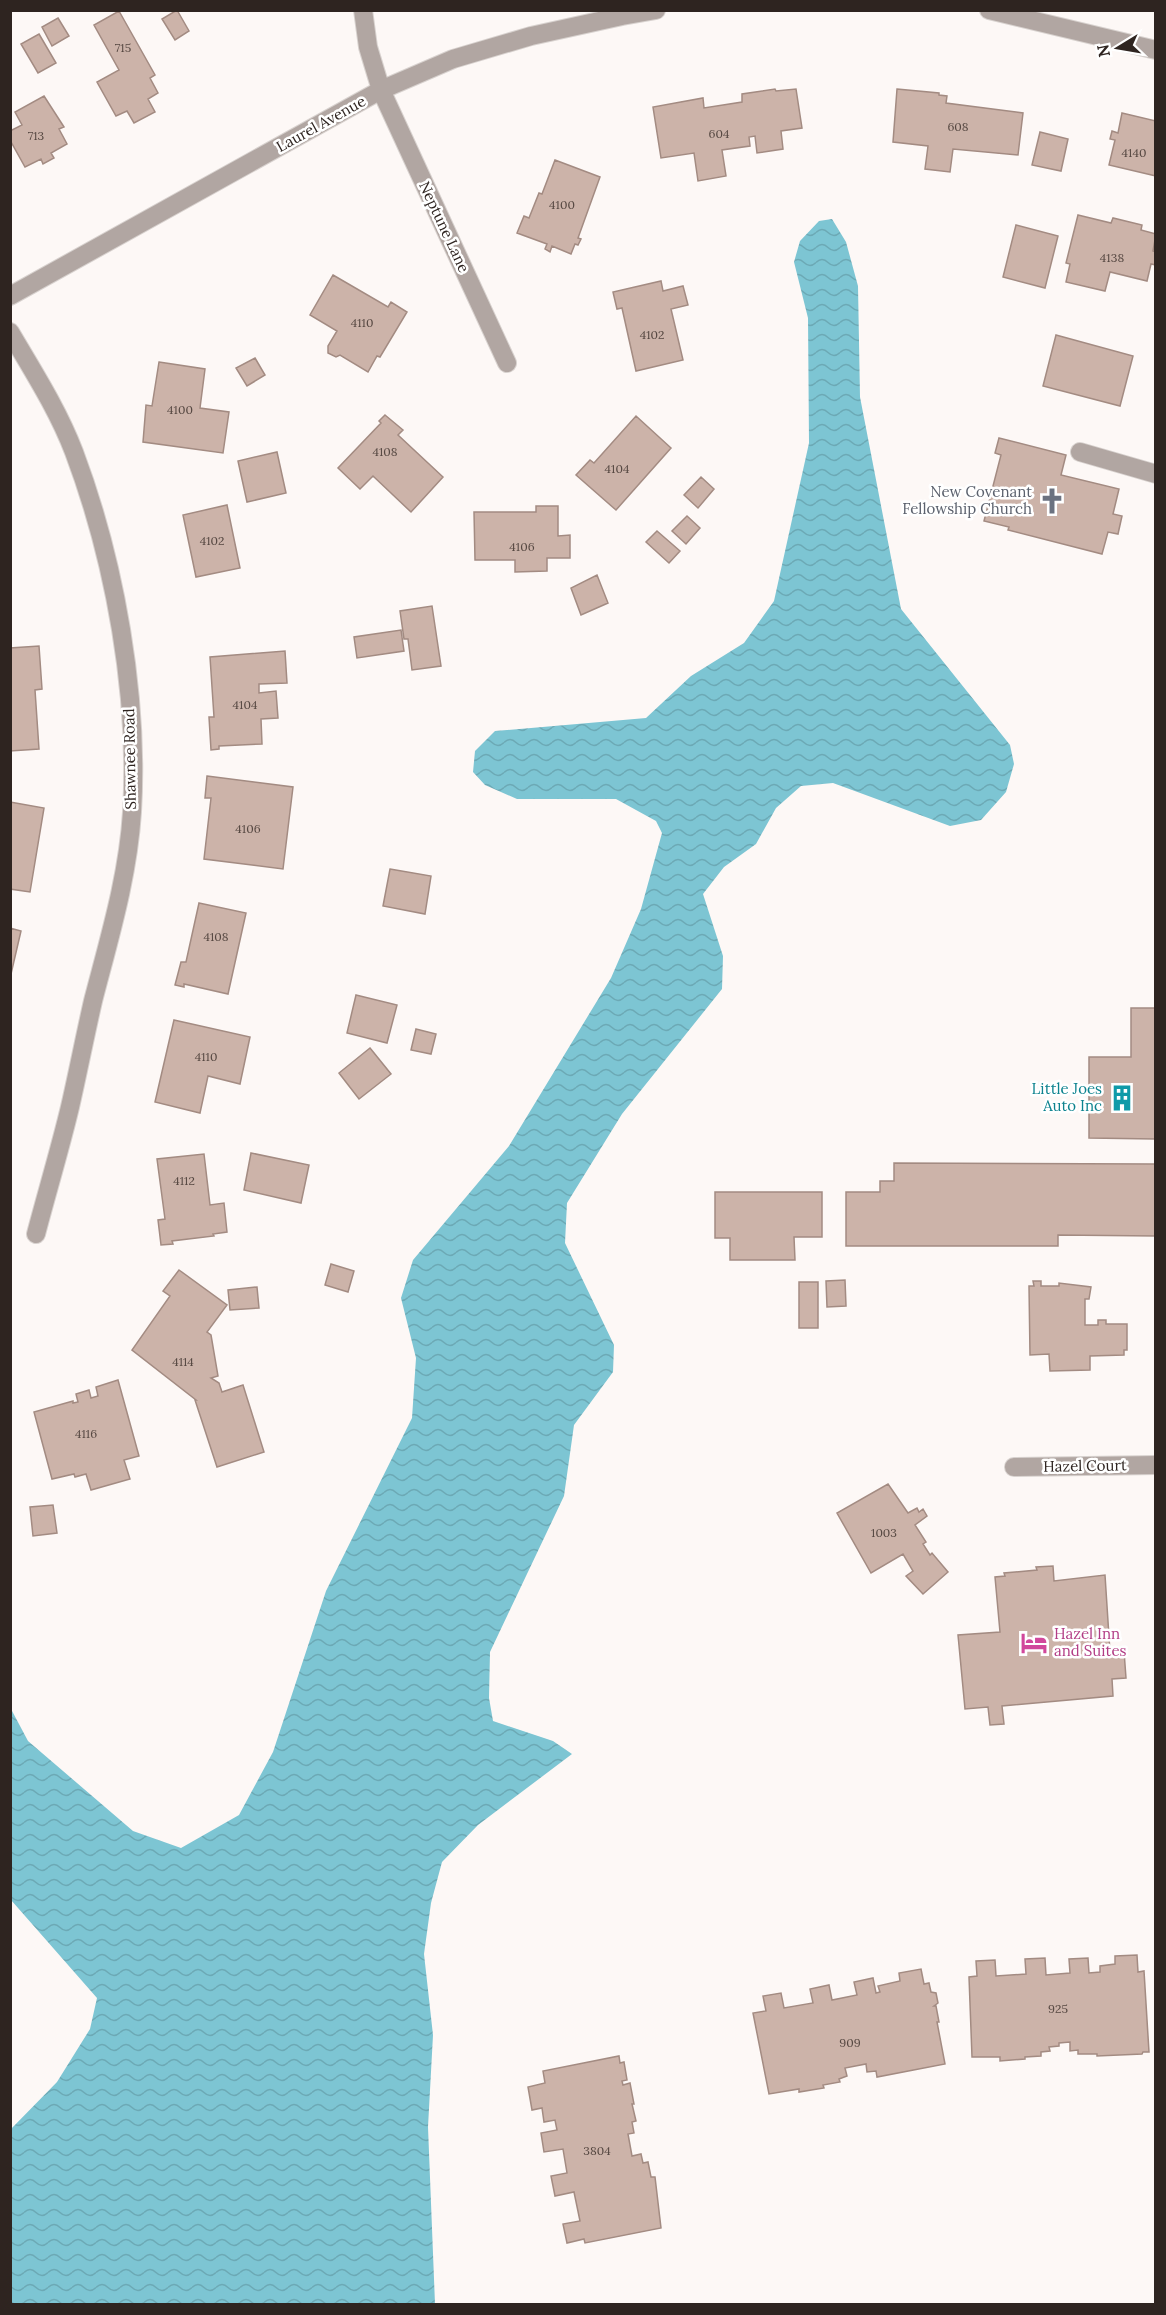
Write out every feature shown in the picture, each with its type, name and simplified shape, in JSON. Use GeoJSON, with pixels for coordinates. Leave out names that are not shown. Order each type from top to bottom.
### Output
{"type":"FeatureCollection","features":[{"type":"Feature","properties":{"kind":"street","name":"Neptune Lane"},"geometry":{"type":"LineString","coordinates":[[363,10],[368,47],[381,90],[507,363]]}},
{"type":"Feature","properties":{"kind":"street","name":"Laurel Avenue"},"geometry":{"type":"LineString","coordinates":[[10,296],[381,90],[453,58],[519,39],[656,10]]}},
{"type":"Feature","properties":{"kind":"street"},"geometry":{"type":"LineString","coordinates":[[989,10],[1155,50]]}},
{"type":"Feature","properties":{"kind":"street","name":"Shawnee Road"},"geometry":{"type":"LineString","coordinates":[[10,332],[56,413],[74,452],[94,515],[125,649],[133,764],[132,815],[118,909],[93,1002],[70,1108],[36,1234]]}},
{"type":"Feature","properties":{"kind":"street"},"geometry":{"type":"LineString","coordinates":[[1080,452],[1155,474]]}},
{"type":"Feature","properties":{"kind":"street","name":"Hazel Court"},"geometry":{"type":"LineString","coordinates":[[1014,1467],[1155,1465]]}},
{"type":"Feature","properties":{"kind":"water"},"geometry":{"type":"Polygon","coordinates":[[[832,219],[846,242],[858,286],[860,397],[901,609],[1010,745],[1014,764],[1006,792],[981,820],[950,826],[833,783],[801,786],[776,808],[756,844],[724,867],[703,894],[723,956],[722,989],[622,1114],[567,1203],[565,1243],[614,1345],[613,1372],[574,1425],[564,1496],[490,1652],[489,1698],[493,1721],[553,1741],[572,1754],[478,1825],[442,1862],[431,1903],[424,1954],[433,2035],[428,2127],[435,2304],[11,2304],[11,2129],[57,2082],[90,2029],[97,1998],[11,1900],[11,1709],[28,1741],[133,1831],[181,1848],[239,1815],[273,1752],[326,1591],[412,1418],[416,1358],[401,1298],[413,1260],[509,1146],[611,978],[641,909],[662,833],[656,821],[616,799],[517,799],[485,785],[473,772],[475,751],[495,731],[646,718],[691,676],[744,643],[774,601],[809,443],[808,318],[794,262],[800,241],[819,221],[832,219]]]}},
{"type":"Feature","properties":{"kind":"building"},"geometry":{"type":"Polygon","coordinates":[[[177,10],[189,31],[175,40],[162,19],[177,10]]]}},
{"type":"Feature","properties":{"kind":"building"},"geometry":{"type":"Polygon","coordinates":[[[119,11],[155,75],[150,78],[158,93],[148,99],[155,112],[134,123],[127,111],[116,116],[97,82],[119,70],[94,25],[119,11]]]}},
{"type":"Feature","properties":{"kind":"building"},"geometry":{"type":"Polygon","coordinates":[[[58,18],[69,36],[52,46],[42,27],[58,18]]]}},
{"type":"Feature","properties":{"kind":"building"},"geometry":{"type":"Polygon","coordinates":[[[39,34],[56,63],[38,73],[21,44],[39,34]]]}},
{"type":"Feature","properties":{"kind":"building"},"geometry":{"type":"Polygon","coordinates":[[[775,89],[776,91],[796,89],[802,128],[781,131],[783,149],[757,153],[755,136],[749,137],[750,146],[722,150],[726,176],[698,181],[694,153],[661,158],[653,107],[703,98],[704,108],[742,102],[742,94],[775,89]]]}},
{"type":"Feature","properties":{"kind":"building"},"geometry":{"type":"Polygon","coordinates":[[[897,89],[939,93],[939,95],[947,96],[946,103],[1023,113],[1018,155],[953,149],[950,172],[925,169],[928,146],[893,142],[897,89]]]}},
{"type":"Feature","properties":{"kind":"building"},"geometry":{"type":"Polygon","coordinates":[[[44,96],[64,127],[59,129],[67,144],[51,153],[54,158],[43,164],[41,159],[25,167],[10,140],[10,131],[22,125],[15,112],[44,96]]]}},
{"type":"Feature","properties":{"kind":"building"},"geometry":{"type":"Polygon","coordinates":[[[1122,113],[1156,121],[1156,176],[1109,165],[1115,140],[1110,139],[1112,131],[1118,133],[1122,113]]]}},
{"type":"Feature","properties":{"kind":"building"},"geometry":{"type":"Polygon","coordinates":[[[1040,132],[1068,139],[1061,171],[1032,165],[1040,132]]]}},
{"type":"Feature","properties":{"kind":"building"},"geometry":{"type":"Polygon","coordinates":[[[555,160],[600,177],[578,238],[581,239],[578,245],[575,244],[571,254],[552,246],[550,252],[545,249],[547,244],[517,233],[524,216],[529,218],[539,193],[542,194],[555,160]]]}},
{"type":"Feature","properties":{"kind":"building"},"geometry":{"type":"Polygon","coordinates":[[[1078,215],[1111,223],[1113,218],[1142,225],[1141,230],[1156,234],[1153,251],[1156,252],[1156,265],[1151,264],[1147,281],[1110,272],[1105,291],[1066,282],[1070,264],[1066,263],[1078,215]]]}},
{"type":"Feature","properties":{"kind":"building"},"geometry":{"type":"Polygon","coordinates":[[[1016,225],[1058,236],[1045,288],[1003,277],[1016,225]]]}},
{"type":"Feature","properties":{"kind":"building"},"geometry":{"type":"Polygon","coordinates":[[[333,275],[388,307],[391,302],[407,312],[380,357],[377,356],[368,372],[340,355],[336,357],[328,353],[328,346],[337,331],[310,315],[333,275]]]}},
{"type":"Feature","properties":{"kind":"building"},"geometry":{"type":"Polygon","coordinates":[[[661,281],[663,291],[683,286],[688,305],[671,309],[683,360],[636,371],[622,308],[617,309],[613,292],[661,281]]]}},
{"type":"Feature","properties":{"kind":"building"},"geometry":{"type":"Polygon","coordinates":[[[1056,335],[1133,356],[1120,406],[1043,386],[1056,335]]]}},
{"type":"Feature","properties":{"kind":"building"},"geometry":{"type":"Polygon","coordinates":[[[255,358],[265,375],[247,386],[236,368],[255,358]]]}},
{"type":"Feature","properties":{"kind":"building"},"geometry":{"type":"Polygon","coordinates":[[[159,362],[205,369],[200,408],[229,412],[223,453],[143,442],[146,405],[152,406],[159,362]]]}},
{"type":"Feature","properties":{"kind":"building"},"geometry":{"type":"Polygon","coordinates":[[[385,415],[403,430],[398,435],[443,477],[411,512],[373,476],[360,489],[338,468],[381,423],[379,421],[385,415]]]}},
{"type":"Feature","properties":{"kind":"building"},"geometry":{"type":"Polygon","coordinates":[[[636,416],[671,448],[616,510],[576,475],[590,460],[594,463],[636,416]]]}},
{"type":"Feature","properties":{"kind":"building","name":"New Covenant Fellowship Church"},"geometry":{"type":"Polygon","coordinates":[[[999,438],[1066,455],[1061,475],[1119,489],[1113,514],[1122,516],[1118,534],[1108,532],[1102,554],[1008,530],[1009,527],[984,521],[1001,455],[995,453],[999,438]]]}},
{"type":"Feature","properties":{"kind":"building"},"geometry":{"type":"Polygon","coordinates":[[[277,452],[286,493],[247,502],[238,461],[277,452]]]}},
{"type":"Feature","properties":{"kind":"building"},"geometry":{"type":"Polygon","coordinates":[[[701,477],[714,489],[698,508],[684,495],[701,477]]]}},
{"type":"Feature","properties":{"kind":"building"},"geometry":{"type":"Polygon","coordinates":[[[227,505],[240,568],[196,577],[183,515],[227,505]]]}},
{"type":"Feature","properties":{"kind":"building"},"geometry":{"type":"Polygon","coordinates":[[[536,506],[558,506],[558,536],[570,535],[570,558],[547,558],[547,571],[515,572],[515,560],[475,560],[474,512],[536,512],[536,506]]]}},
{"type":"Feature","properties":{"kind":"building"},"geometry":{"type":"Polygon","coordinates":[[[687,516],[700,528],[686,544],[672,531],[687,516]]]}},
{"type":"Feature","properties":{"kind":"building"},"geometry":{"type":"Polygon","coordinates":[[[657,531],[680,551],[669,563],[646,542],[657,531]]]}},
{"type":"Feature","properties":{"kind":"building"},"geometry":{"type":"Polygon","coordinates":[[[597,575],[608,603],[581,615],[571,588],[597,575]]]}},
{"type":"Feature","properties":{"kind":"building"},"geometry":{"type":"Polygon","coordinates":[[[432,606],[441,666],[412,670],[408,639],[404,639],[400,611],[432,606]]]}},
{"type":"Feature","properties":{"kind":"building"},"geometry":{"type":"Polygon","coordinates":[[[401,630],[404,651],[357,658],[354,637],[401,630]]]}},
{"type":"Feature","properties":{"kind":"building"},"geometry":{"type":"Polygon","coordinates":[[[39,646],[42,689],[35,690],[39,749],[10,751],[10,648],[39,646]]]}},
{"type":"Feature","properties":{"kind":"building"},"geometry":{"type":"Polygon","coordinates":[[[285,651],[287,683],[259,684],[259,693],[276,691],[278,718],[261,719],[262,744],[219,746],[219,749],[211,750],[209,717],[214,717],[210,657],[285,651]]]}},
{"type":"Feature","properties":{"kind":"building"},"geometry":{"type":"Polygon","coordinates":[[[207,776],[293,787],[283,869],[204,859],[211,798],[205,798],[207,776]]]}},
{"type":"Feature","properties":{"kind":"building"},"geometry":{"type":"Polygon","coordinates":[[[10,802],[44,808],[30,892],[10,889],[10,802]]]}},
{"type":"Feature","properties":{"kind":"building"},"geometry":{"type":"Polygon","coordinates":[[[390,869],[431,876],[425,914],[383,906],[390,869]]]}},
{"type":"Feature","properties":{"kind":"building"},"geometry":{"type":"Polygon","coordinates":[[[199,903],[246,913],[228,994],[184,984],[184,987],[175,985],[181,962],[186,962],[199,903]]]}},
{"type":"Feature","properties":{"kind":"building"},"geometry":{"type":"Polygon","coordinates":[[[10,928],[21,931],[11,974],[10,974],[10,928]]]}},
{"type":"Feature","properties":{"kind":"building"},"geometry":{"type":"Polygon","coordinates":[[[356,995],[397,1005],[387,1043],[347,1033],[356,995]]]}},
{"type":"Feature","properties":{"kind":"building","name":"Little Joes Auto Inc"},"geometry":{"type":"Polygon","coordinates":[[[1131,1008],[1156,1008],[1156,1236],[1058,1235],[1058,1246],[846,1246],[846,1192],[880,1192],[880,1181],[894,1181],[894,1163],[1155,1164],[1155,1139],[1089,1138],[1089,1057],[1131,1057],[1131,1008]]]}},
{"type":"Feature","properties":{"kind":"building"},"geometry":{"type":"Polygon","coordinates":[[[174,1020],[250,1037],[240,1084],[208,1076],[200,1113],[155,1102],[174,1020]]]}},
{"type":"Feature","properties":{"kind":"building"},"geometry":{"type":"Polygon","coordinates":[[[416,1029],[436,1034],[431,1054],[411,1050],[416,1029]]]}},
{"type":"Feature","properties":{"kind":"building"},"geometry":{"type":"Polygon","coordinates":[[[370,1048],[391,1074],[359,1099],[339,1073],[370,1048]]]}},
{"type":"Feature","properties":{"kind":"building"},"geometry":{"type":"Polygon","coordinates":[[[251,1153],[309,1165],[301,1203],[244,1190],[251,1153]]]}},
{"type":"Feature","properties":{"kind":"building"},"geometry":{"type":"Polygon","coordinates":[[[204,1154],[210,1205],[224,1203],[227,1232],[161,1245],[158,1220],[165,1219],[157,1159],[204,1154]]]}},
{"type":"Feature","properties":{"kind":"building"},"geometry":{"type":"Polygon","coordinates":[[[715,1192],[822,1192],[822,1237],[794,1237],[795,1260],[730,1260],[730,1238],[715,1238],[715,1192]]]}},
{"type":"Feature","properties":{"kind":"building"},"geometry":{"type":"Polygon","coordinates":[[[331,1264],[354,1271],[348,1292],[325,1285],[331,1264]]]}},
{"type":"Feature","properties":{"kind":"building"},"geometry":{"type":"Polygon","coordinates":[[[179,1270],[227,1305],[207,1332],[211,1335],[218,1376],[211,1378],[219,1383],[222,1392],[243,1385],[264,1452],[217,1467],[196,1400],[132,1350],[170,1296],[163,1291],[179,1270]]]}},
{"type":"Feature","properties":{"kind":"building"},"geometry":{"type":"Polygon","coordinates":[[[845,1280],[846,1306],[827,1307],[826,1281],[845,1280]]]}},
{"type":"Feature","properties":{"kind":"building"},"geometry":{"type":"Polygon","coordinates":[[[1033,1281],[1041,1281],[1041,1286],[1059,1286],[1059,1283],[1091,1287],[1089,1299],[1085,1299],[1085,1325],[1098,1325],[1098,1320],[1106,1320],[1106,1324],[1127,1324],[1127,1350],[1124,1350],[1124,1355],[1090,1356],[1090,1370],[1050,1371],[1049,1354],[1030,1355],[1029,1286],[1034,1286],[1033,1281]]]}},
{"type":"Feature","properties":{"kind":"building"},"geometry":{"type":"Polygon","coordinates":[[[799,1282],[818,1282],[818,1328],[799,1328],[799,1282]]]}},
{"type":"Feature","properties":{"kind":"building"},"geometry":{"type":"Polygon","coordinates":[[[257,1287],[259,1308],[230,1310],[228,1290],[257,1287]]]}},
{"type":"Feature","properties":{"kind":"building"},"geometry":{"type":"Polygon","coordinates":[[[118,1380],[139,1456],[124,1460],[130,1479],[91,1490],[86,1474],[52,1479],[34,1412],[73,1401],[73,1403],[78,1402],[76,1394],[89,1390],[91,1398],[98,1396],[96,1387],[118,1380]]]}},
{"type":"Feature","properties":{"kind":"building"},"geometry":{"type":"Polygon","coordinates":[[[888,1484],[908,1513],[917,1508],[919,1512],[923,1509],[927,1516],[915,1525],[926,1542],[923,1544],[930,1555],[932,1553],[948,1572],[923,1594],[906,1576],[913,1571],[903,1554],[871,1573],[837,1513],[888,1484]]]}},
{"type":"Feature","properties":{"kind":"building"},"geometry":{"type":"Polygon","coordinates":[[[53,1505],[57,1533],[33,1536],[30,1507],[53,1505]]]}},
{"type":"Feature","properties":{"kind":"building","name":"Hazel Inn and Suites"},"geometry":{"type":"Polygon","coordinates":[[[1053,1566],[1054,1581],[1105,1575],[1110,1652],[1124,1651],[1126,1678],[1112,1679],[1113,1696],[1002,1706],[1004,1724],[990,1725],[988,1707],[965,1709],[958,1635],[1000,1632],[995,1577],[1005,1576],[1004,1573],[1053,1566]]]}},
{"type":"Feature","properties":{"kind":"building"},"geometry":{"type":"Polygon","coordinates":[[[1137,1955],[1138,1972],[1144,1971],[1149,2052],[1097,2056],[1097,2054],[1078,2054],[1078,2050],[1070,2051],[1070,2042],[1059,2043],[1059,2046],[1049,2047],[1050,2051],[1041,2052],[1041,2056],[1025,2057],[1025,2059],[1000,2061],[1000,2057],[972,2057],[969,1977],[977,1976],[976,1961],[995,1960],[996,1976],[1026,1974],[1025,1959],[1045,1958],[1046,1975],[1070,1973],[1069,1959],[1088,1958],[1089,1973],[1100,1972],[1100,1966],[1115,1964],[1115,1956],[1137,1955]]]}},
{"type":"Feature","properties":{"kind":"building"},"geometry":{"type":"Polygon","coordinates":[[[921,1969],[924,1984],[929,1983],[931,1992],[936,1993],[938,2003],[934,2006],[936,2006],[945,2064],[877,2077],[876,2071],[867,2072],[866,2064],[845,2068],[847,2076],[839,2079],[840,2082],[823,2085],[824,2088],[769,2094],[753,2013],[766,2011],[763,1996],[781,1993],[784,2008],[813,2003],[810,1989],[829,1985],[832,2000],[857,1995],[854,1982],[873,1978],[876,1993],[880,1992],[878,1986],[900,1981],[899,1973],[921,1969]]]}},
{"type":"Feature","properties":{"kind":"building"},"geometry":{"type":"Polygon","coordinates":[[[619,2056],[620,2063],[624,2062],[627,2080],[622,2081],[623,2085],[630,2083],[634,2104],[632,2104],[636,2121],[632,2122],[634,2133],[628,2134],[632,2156],[641,2154],[643,2163],[648,2162],[651,2177],[655,2177],[661,2228],[585,2243],[584,2239],[567,2243],[563,2224],[580,2221],[574,2192],[555,2196],[551,2176],[567,2173],[563,2149],[544,2152],[541,2133],[557,2130],[555,2120],[544,2122],[542,2108],[532,2110],[528,2087],[545,2083],[543,2071],[619,2056]]]}},
{"type":"Feature","properties":{"kind":"place","name":"New Covenant Fellowship Church"},"geometry":{"type":"Point","coordinates":[1052,501]}},
{"type":"Feature","properties":{"kind":"place","name":"Little Joes Auto Inc"},"geometry":{"type":"Point","coordinates":[1122,1098]}},
{"type":"Feature","properties":{"kind":"place","name":"Hazel Inn and Suites"},"geometry":{"type":"Point","coordinates":[1034,1643]}}]}
